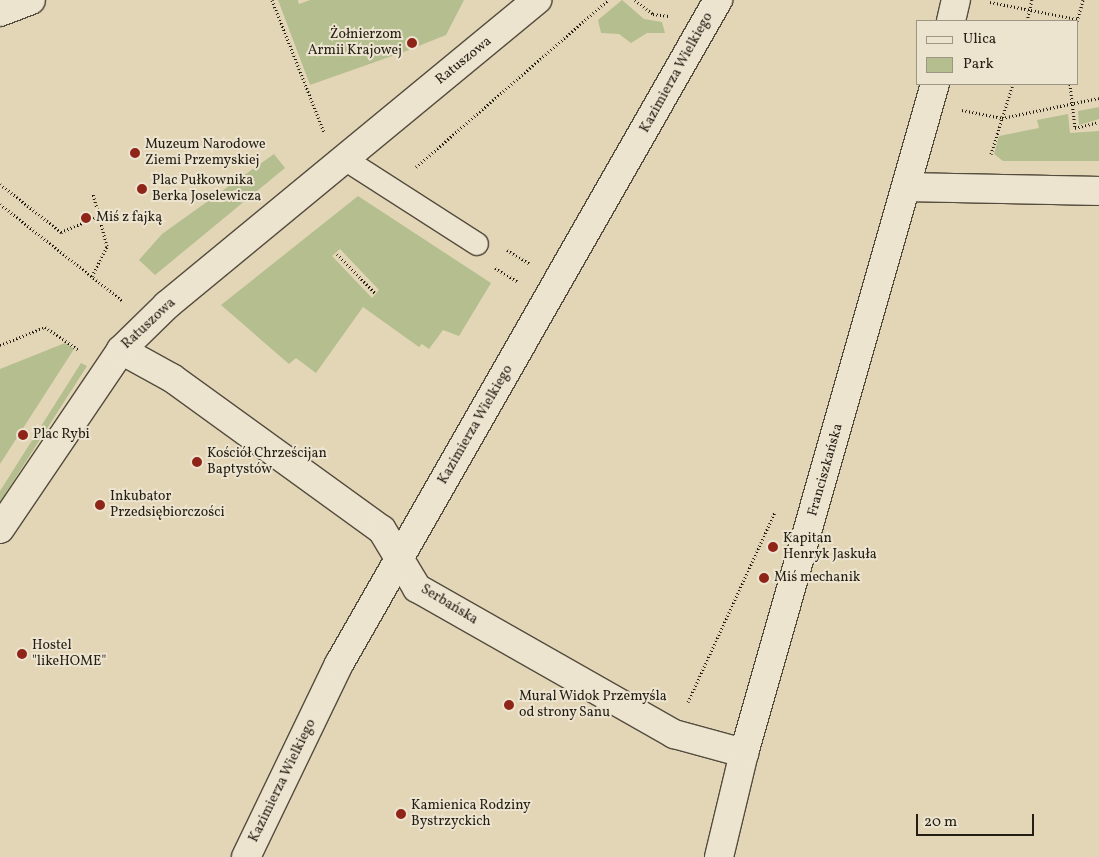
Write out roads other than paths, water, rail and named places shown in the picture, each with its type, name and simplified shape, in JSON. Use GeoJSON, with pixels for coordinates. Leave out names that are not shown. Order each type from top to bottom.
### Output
{"type":"FeatureCollection","features":[{"type":"Feature","properties":{"kind":"street"},"geometry":{"type":"LineString","coordinates":[[0,12],[31,0]]}},
{"type":"Feature","properties":{"kind":"street","name":"Ratuszowa"},"geometry":{"type":"LineString","coordinates":[[0,530],[121,350],[168,305],[343,158],[537,0]]}},
{"type":"Feature","properties":{"kind":"street","name":"Kazimierza Wielkiego"},"geometry":{"type":"LineString","coordinates":[[246,857],[339,664],[718,0]]}},
{"type":"Feature","properties":{"kind":"street"},"geometry":{"type":"LineString","coordinates":[[951,20],[956,0]]}},
{"type":"Feature","properties":{"kind":"street","name":"Franciszkańska"},"geometry":{"type":"LineString","coordinates":[[719,857],[744,753],[933,93]]}},
{"type":"Feature","properties":{"kind":"street"},"geometry":{"type":"LineString","coordinates":[[906,187],[1099,191]]}},
{"type":"Feature","properties":{"kind":"street","name":"Serbańska"},"geometry":{"type":"LineString","coordinates":[[121,350],[178,382],[382,530],[398,560],[417,588],[674,734],[744,753]]}},
{"type":"Feature","properties":{"kind":"lane"},"geometry":{"type":"LineString","coordinates":[[343,158],[477,244]]}},
{"type":"Feature","properties":{"kind":"place","name":"Żołnierzom Armii Krajowej"},"geometry":{"type":"Point","coordinates":[412,43]}},
{"type":"Feature","properties":{"kind":"place","name":"Muzeum Narodowe Ziemi Przemyskiej"},"geometry":{"type":"Point","coordinates":[135,153]}},
{"type":"Feature","properties":{"kind":"place","name":"Plac Pułkownika Berka Joselewicza"},"geometry":{"type":"Point","coordinates":[142,189]}},
{"type":"Feature","properties":{"kind":"place","name":"Miś z fajką"},"geometry":{"type":"Point","coordinates":[86,218]}},
{"type":"Feature","properties":{"kind":"place","name":"Plac Rybi"},"geometry":{"type":"Point","coordinates":[23,435]}},
{"type":"Feature","properties":{"kind":"place","name":"Kościół Chrześcijan Baptystów"},"geometry":{"type":"Point","coordinates":[197,462]}},
{"type":"Feature","properties":{"kind":"place","name":"Inkubator Przedsiębiorczości"},"geometry":{"type":"Point","coordinates":[100,505]}},
{"type":"Feature","properties":{"kind":"place","name":"Kapitan Henryk Jaskuła"},"geometry":{"type":"Point","coordinates":[773,547]}},
{"type":"Feature","properties":{"kind":"place","name":"Miś mechanik"},"geometry":{"type":"Point","coordinates":[764,578]}},
{"type":"Feature","properties":{"kind":"place","name":"Hostel \"likeHOME\""},"geometry":{"type":"Point","coordinates":[22,654]}},
{"type":"Feature","properties":{"kind":"place","name":"Mural Widok Przemyśla od strony Sanu"},"geometry":{"type":"Point","coordinates":[509,705]}},
{"type":"Feature","properties":{"kind":"place","name":"Kamienica Rodziny Bystrzyckich"},"geometry":{"type":"Point","coordinates":[401,814]}}]}
